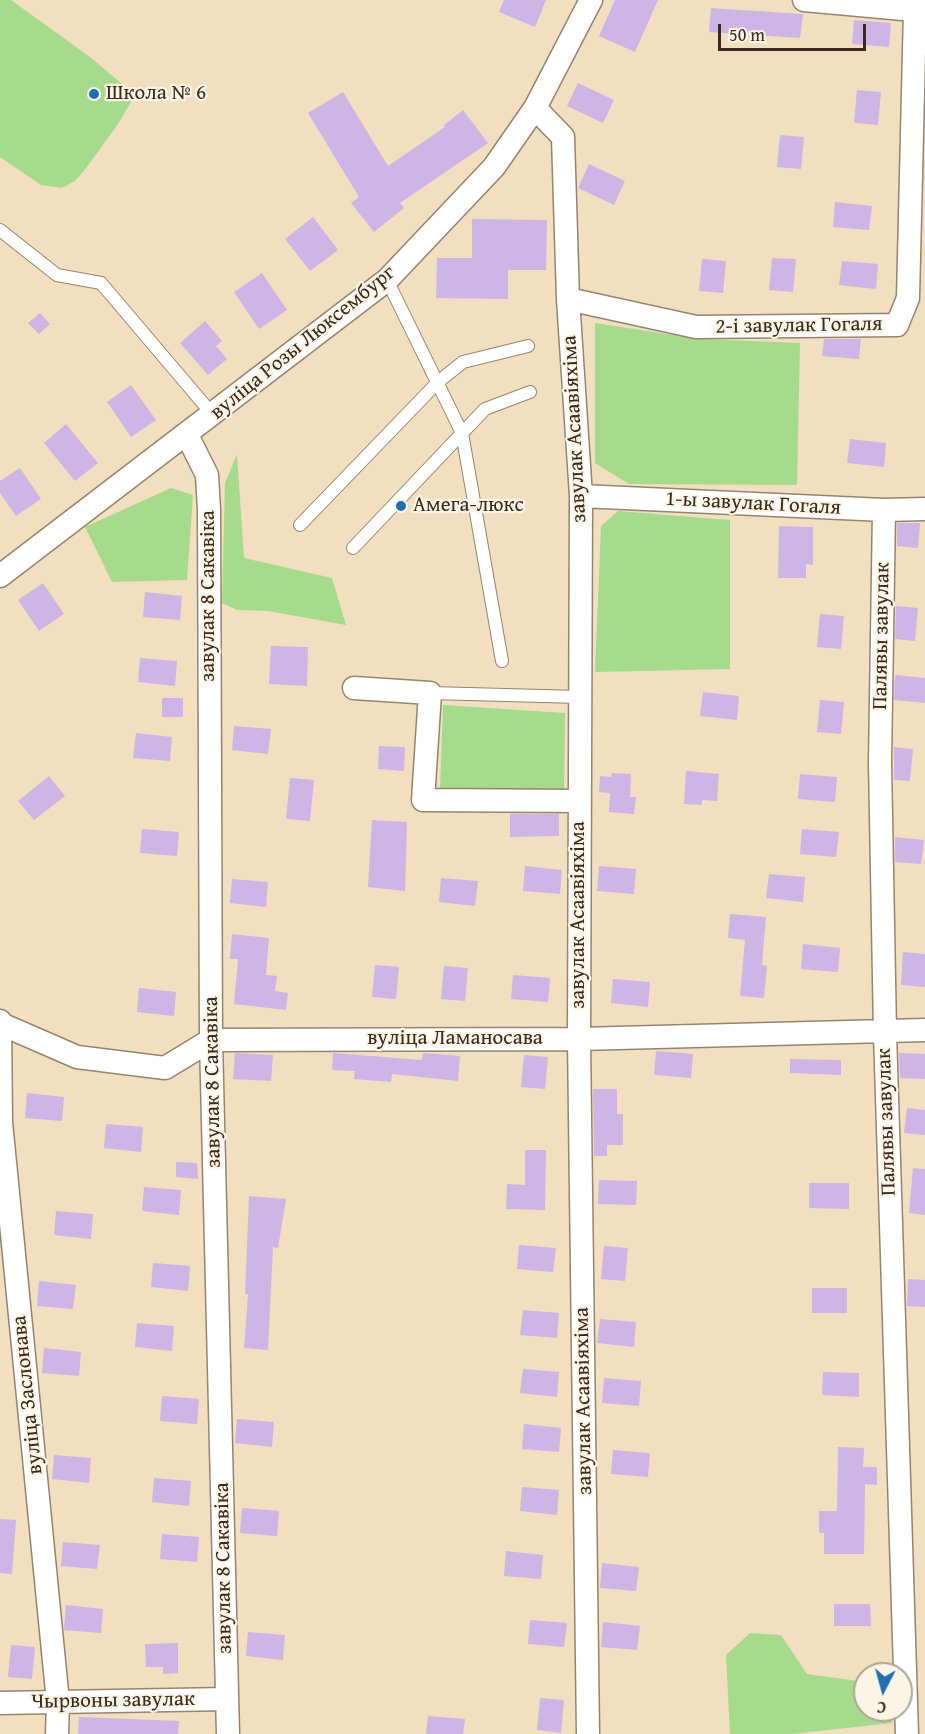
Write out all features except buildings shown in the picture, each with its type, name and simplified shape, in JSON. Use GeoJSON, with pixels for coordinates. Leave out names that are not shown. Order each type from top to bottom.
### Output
{"type":"FeatureCollection","features":[{"type":"Feature","properties":{"kind":"street","name":"вуліца Розы Люксембург"},"geometry":{"type":"LineString","coordinates":[[0,576],[188,435],[387,280],[494,167],[535,108],[591,0]]}},
{"type":"Feature","properties":{"kind":"street"},"geometry":{"type":"LineString","coordinates":[[804,0],[920,10]]}},
{"type":"Feature","properties":{"kind":"street","name":"2-і завулак Гогаля"},"geometry":{"type":"LineString","coordinates":[[568,299],[696,327],[897,325],[908,298],[920,10]]}},
{"type":"Feature","properties":{"kind":"street","name":"завулак Асаавіяхіма"},"geometry":{"type":"LineString","coordinates":[[535,108],[563,137],[568,299],[581,496],[579,1039],[588,1734]]}},
{"type":"Feature","properties":{"kind":"street","name":"завулак 8 Сакавіка"},"geometry":{"type":"LineString","coordinates":[[188,435],[207,475],[210,510],[211,1040],[228,1734]]}},
{"type":"Feature","properties":{"kind":"street","name":"1-ы завулак Гогаля"},"geometry":{"type":"LineString","coordinates":[[581,496],[884,510],[925,509]]}},
{"type":"Feature","properties":{"kind":"street","name":"Палявы завулак"},"geometry":{"type":"LineString","coordinates":[[884,510],[879,762],[885,1033],[907,1734]]}},
{"type":"Feature","properties":{"kind":"street"},"geometry":{"type":"LineString","coordinates":[[354,688],[429,693],[423,800],[579,801]]}},
{"type":"Feature","properties":{"kind":"street"},"geometry":{"type":"LineString","coordinates":[[0,1023],[77,1057],[165,1068],[211,1040]]}},
{"type":"Feature","properties":{"kind":"street","name":"вуліца Заслонава"},"geometry":{"type":"LineString","coordinates":[[0,1023],[1,1122],[58,1702],[57,1734]]}},
{"type":"Feature","properties":{"kind":"street","name":"вуліца Ламаносава"},"geometry":{"type":"LineString","coordinates":[[211,1040],[579,1039],[885,1033],[925,1030]]}},
{"type":"Feature","properties":{"kind":"street","name":"Чырвоны завулак"},"geometry":{"type":"LineString","coordinates":[[0,1703],[227,1699]]}},
{"type":"Feature","properties":{"kind":"street"},"geometry":{"type":"LineString","coordinates":[[913,1734],[925,1733]]}},
{"type":"Feature","properties":{"kind":"lane"},"geometry":{"type":"LineString","coordinates":[[0,230],[57,274],[101,283],[213,415]]}},
{"type":"Feature","properties":{"kind":"lane"},"geometry":{"type":"LineString","coordinates":[[387,280],[462,433],[502,661]]}},
{"type":"Feature","properties":{"kind":"lane"},"geometry":{"type":"LineString","coordinates":[[300,525],[438,382],[464,362],[528,346]]}},
{"type":"Feature","properties":{"kind":"lane"},"geometry":{"type":"LineString","coordinates":[[353,548],[485,409],[530,392]]}},
{"type":"Feature","properties":{"kind":"lane"},"geometry":{"type":"LineString","coordinates":[[429,693],[580,698]]}},
{"type":"Feature","properties":{"kind":"green space"},"geometry":{"type":"Polygon","coordinates":[[[0,0],[11,0],[90,57],[129,90],[131,102],[118,124],[84,171],[75,181],[62,188],[41,185],[0,157],[0,0]]]}},
{"type":"Feature","properties":{"kind":"green space"},"geometry":{"type":"Polygon","coordinates":[[[595,323],[700,339],[800,343],[797,485],[629,484],[595,463],[595,323]]]}},
{"type":"Feature","properties":{"kind":"green space"},"geometry":{"type":"Polygon","coordinates":[[[237,454],[244,558],[332,578],[346,625],[268,611],[237,610],[222,603],[225,483],[237,454]]]}},
{"type":"Feature","properties":{"kind":"green space"},"geometry":{"type":"Polygon","coordinates":[[[171,488],[193,495],[187,580],[112,582],[85,527],[171,488]]]}},
{"type":"Feature","properties":{"kind":"green space"},"geometry":{"type":"Polygon","coordinates":[[[618,511],[730,520],[730,669],[595,672],[601,526],[618,511]]]}},
{"type":"Feature","properties":{"kind":"green space"},"geometry":{"type":"Polygon","coordinates":[[[443,705],[565,713],[564,791],[440,789],[443,705]]]}},
{"type":"Feature","properties":{"kind":"green space"},"geometry":{"type":"Polygon","coordinates":[[[750,1633],[781,1635],[807,1674],[853,1680],[853,1722],[892,1723],[791,1734],[730,1734],[726,1655],[750,1633]]]}},
{"type":"Feature","properties":{"kind":"place","name":"Школа № 6"},"geometry":{"type":"Point","coordinates":[94,94]}},
{"type":"Feature","properties":{"kind":"place","name":"Амега-люкс"},"geometry":{"type":"Point","coordinates":[401,506]}}]}
